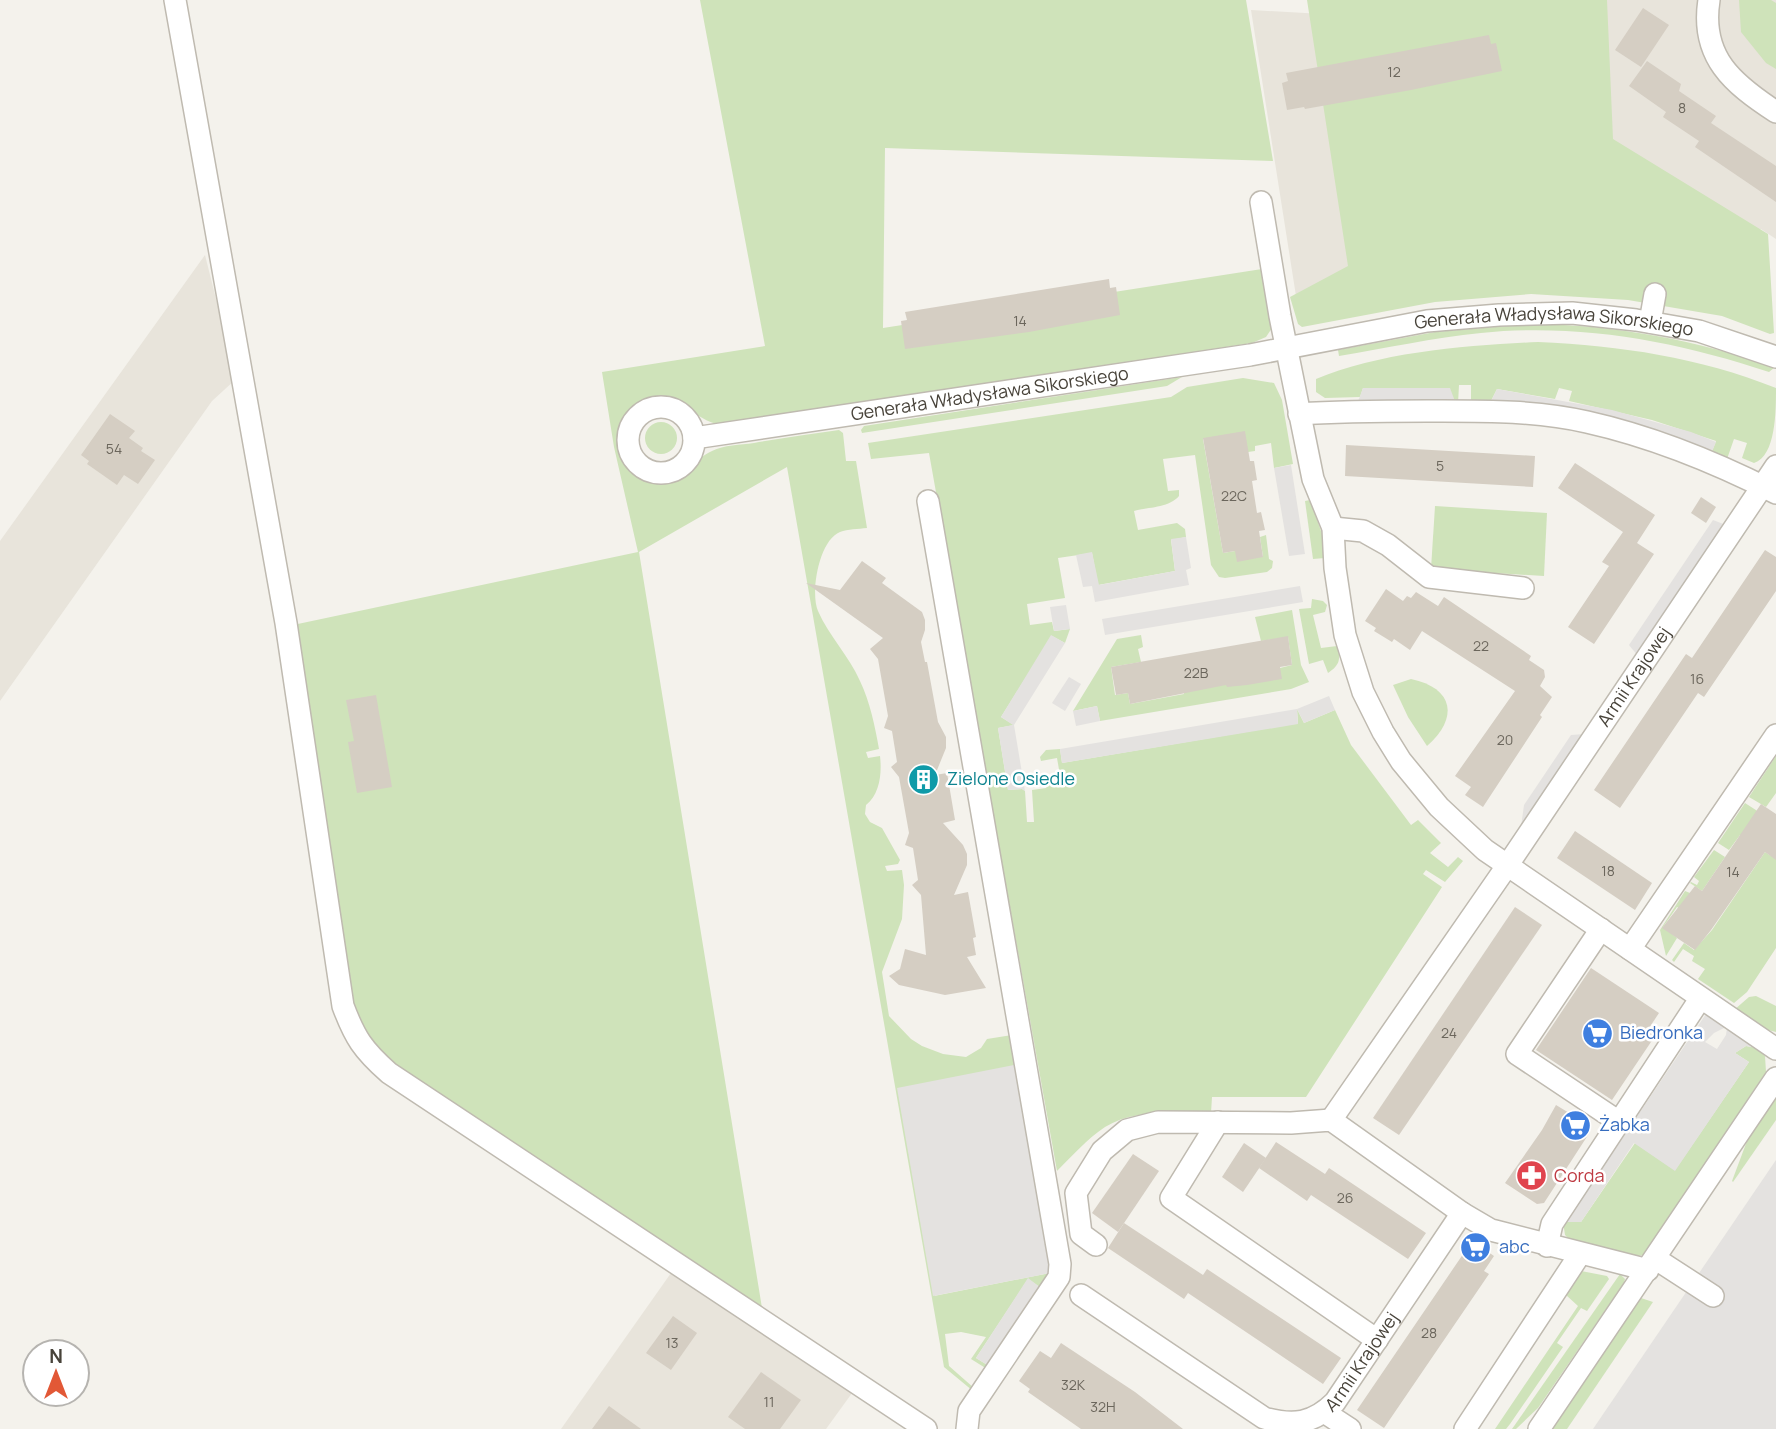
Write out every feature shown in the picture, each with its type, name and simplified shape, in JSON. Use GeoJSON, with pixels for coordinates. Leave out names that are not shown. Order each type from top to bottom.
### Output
{"type":"FeatureCollection","features":[{"type":"Feature","properties":{"kind":"street"},"geometry":{"type":"LineString","coordinates":[[175,0],[286,623],[343,1006],[354,1035],[389,1073],[926,1429]]}},
{"type":"Feature","properties":{"kind":"street"},"geometry":{"type":"LineString","coordinates":[[1709,0],[1706,24],[1710,41],[1726,72],[1749,95],[1776,112]]}},
{"type":"Feature","properties":{"kind":"street"},"geometry":{"type":"LineString","coordinates":[[1261,202],[1286,349],[1313,479],[1333,528],[1335,568],[1345,635],[1363,692],[1383,732],[1401,761],[1439,807],[1485,850],[1776,1049]]}},
{"type":"Feature","properties":{"kind":"street"},"geometry":{"type":"LineString","coordinates":[[1650,322],[1655,294]]}},
{"type":"Feature","properties":{"kind":"street","name":"Generała Władysława Sikorskiego"},"geometry":{"type":"LineString","coordinates":[[694,438],[1286,349],[1427,321],[1499,315],[1572,313],[1650,322],[1699,331],[1776,357]]}},
{"type":"Feature","properties":{"kind":"street"},"geometry":{"type":"LineString","coordinates":[[1299,414],[1334,411],[1499,411],[1586,422],[1665,443],[1728,468],[1769,489]]}},
{"type":"Feature","properties":{"kind":"street","name":"Armii Krajowej"},"geometry":{"type":"LineString","coordinates":[[1331,1120],[1769,489],[1776,466]]}},
{"type":"Feature","properties":{"kind":"street"},"geometry":{"type":"LineString","coordinates":[[928,500],[1060,1264],[1059,1277],[969,1411],[967,1429]]}},
{"type":"Feature","properties":{"kind":"street"},"geometry":{"type":"LineString","coordinates":[[1333,528],[1363,531],[1388,545],[1429,577],[1523,588]]}},
{"type":"Feature","properties":{"kind":"street"},"geometry":{"type":"LineString","coordinates":[[1630,949],[1776,735]]}},
{"type":"Feature","properties":{"kind":"street"},"geometry":{"type":"LineString","coordinates":[[1601,929],[1517,1054],[1619,1122]]}},
{"type":"Feature","properties":{"kind":"street"},"geometry":{"type":"LineString","coordinates":[[1547,1246],[1552,1224],[1700,999]]}},
{"type":"Feature","properties":{"kind":"street"},"geometry":{"type":"LineString","coordinates":[[1539,1429],[1776,1078]]}},
{"type":"Feature","properties":{"kind":"street"},"geometry":{"type":"LineString","coordinates":[[1096,1245],[1081,1234],[1076,1193],[1102,1151],[1127,1130],[1158,1122],[1292,1123],[1331,1120],[1462,1213],[1501,1234],[1580,1254],[1652,1264],[1713,1296]]}},
{"type":"Feature","properties":{"kind":"street"},"geometry":{"type":"LineString","coordinates":[[1218,1122],[1171,1198],[1377,1340]]}},
{"type":"Feature","properties":{"kind":"street","name":"Armii Krajowej"},"geometry":{"type":"LineString","coordinates":[[1081,1295],[1264,1418],[1279,1422],[1307,1421],[1335,1402],[1462,1213]]}},
{"type":"Feature","properties":{"kind":"street"},"geometry":{"type":"LineString","coordinates":[[1465,1429],[1580,1254]]}},
{"type":"Feature","properties":{"kind":"street"},"geometry":{"type":"LineString","coordinates":[[1324,1412],[1350,1429]]}},
{"type":"Feature","properties":{"kind":"shaded area"},"geometry":{"type":"Polygon","coordinates":[[[1500,0],[1776,0],[1776,239],[1761,229],[1656,288],[1296,296],[1251,10],[1445,21],[1500,0]]]}},
{"type":"Feature","properties":{"kind":"shaded area"},"geometry":{"type":"Polygon","coordinates":[[[205,255],[236,379],[212,401],[0,701],[0,541],[205,255]]]}},
{"type":"Feature","properties":{"kind":"shaded area"},"geometry":{"type":"Polygon","coordinates":[[[1363,388],[1450,388],[1456,404],[1357,404],[1363,388]]]}},
{"type":"Feature","properties":{"kind":"shaded area"},"geometry":{"type":"Polygon","coordinates":[[[1497,389],[1612,410],[1691,432],[1716,442],[1711,454],[1489,405],[1497,389]]]}},
{"type":"Feature","properties":{"kind":"shaded area"},"geometry":{"type":"Polygon","coordinates":[[[1291,465],[1305,554],[1289,556],[1274,468],[1291,465]]]}},
{"type":"Feature","properties":{"kind":"shaded area"},"geometry":{"type":"Polygon","coordinates":[[[1713,520],[1726,525],[1638,656],[1629,645],[1713,520]]]}},
{"type":"Feature","properties":{"kind":"shaded area"},"geometry":{"type":"Polygon","coordinates":[[[1186,537],[1191,568],[1186,570],[1189,585],[1095,602],[1092,586],[1083,587],[1076,555],[1092,552],[1099,585],[1175,571],[1171,539],[1186,537]]]}},
{"type":"Feature","properties":{"kind":"shaded area"},"geometry":{"type":"Polygon","coordinates":[[[1300,586],[1303,602],[1105,635],[1102,619],[1300,586]]]}},
{"type":"Feature","properties":{"kind":"shaded area"},"geometry":{"type":"Polygon","coordinates":[[[1066,605],[1070,629],[1054,631],[1050,607],[1066,605]]]}},
{"type":"Feature","properties":{"kind":"shaded area"},"geometry":{"type":"Polygon","coordinates":[[[1051,635],[1065,643],[1014,725],[1025,791],[1008,790],[998,728],[1013,725],[1001,717],[1051,635]]]}},
{"type":"Feature","properties":{"kind":"shaded area"},"geometry":{"type":"Polygon","coordinates":[[[1069,677],[1081,684],[1065,711],[1052,703],[1069,677]]]}},
{"type":"Feature","properties":{"kind":"shaded area"},"geometry":{"type":"Polygon","coordinates":[[[1329,696],[1335,710],[1304,723],[1297,709],[1329,696]]]}},
{"type":"Feature","properties":{"kind":"shaded area"},"geometry":{"type":"Polygon","coordinates":[[[1097,706],[1100,721],[1076,726],[1073,711],[1097,706]]]}},
{"type":"Feature","properties":{"kind":"shaded area"},"geometry":{"type":"Polygon","coordinates":[[[1297,709],[1298,724],[1062,763],[1060,749],[1297,709]]]}},
{"type":"Feature","properties":{"kind":"shaded area"},"geometry":{"type":"Polygon","coordinates":[[[1585,734],[1520,834],[1524,805],[1571,735],[1585,734]]]}},
{"type":"Feature","properties":{"kind":"shaded area"},"geometry":{"type":"Polygon","coordinates":[[[1706,1014],[1726,1027],[1705,1042],[1717,1049],[1726,1035],[1727,1028],[1757,1048],[1746,1046],[1735,1053],[1749,1062],[1675,1171],[1634,1143],[1581,1222],[1566,1222],[1706,1014]]]}},
{"type":"Feature","properties":{"kind":"shaded area"},"geometry":{"type":"Polygon","coordinates":[[[1014,1065],[1050,1273],[933,1296],[897,1088],[1014,1065]]]}},
{"type":"Feature","properties":{"kind":"shaded area"},"geometry":{"type":"Polygon","coordinates":[[[1776,1160],[1776,1429],[1593,1429],[1776,1160]]]}},
{"type":"Feature","properties":{"kind":"shaded area"},"geometry":{"type":"Polygon","coordinates":[[[671,1273],[855,1389],[826,1429],[561,1429],[671,1273]]]}},
{"type":"Feature","properties":{"kind":"shaded area"},"geometry":{"type":"Polygon","coordinates":[[[1028,1278],[1041,1288],[989,1366],[976,1358],[1028,1278]]]}},
{"type":"Feature","properties":{"kind":"green space"},"geometry":{"type":"Polygon","coordinates":[[[700,0],[1246,0],[1273,161],[885,148],[883,328],[1262,269],[1272,328],[1266,337],[1252,343],[725,425],[703,419],[665,398],[654,398],[631,410],[620,429],[621,449],[631,467],[647,479],[657,481],[680,475],[705,455],[722,447],[839,430],[843,433],[846,461],[856,461],[867,528],[843,531],[833,537],[818,568],[815,592],[818,611],[855,672],[867,697],[874,723],[879,749],[866,752],[868,758],[880,756],[881,769],[877,789],[866,805],[865,814],[870,822],[882,828],[900,860],[898,864],[885,866],[887,871],[902,870],[902,919],[882,972],[889,1016],[911,1039],[943,1054],[966,1057],[981,1048],[987,1039],[1012,1035],[1020,1079],[1017,1081],[1014,1066],[1022,1116],[1020,1101],[1023,1101],[1029,1131],[1026,1134],[1023,1118],[1029,1153],[1033,1155],[1038,1183],[1035,1186],[1032,1170],[1041,1220],[1039,1205],[1042,1206],[1047,1235],[1044,1238],[1041,1223],[934,1296],[1050,1273],[1041,1288],[1028,1279],[976,1358],[989,1366],[987,1369],[971,1359],[986,1337],[961,1332],[945,1334],[949,1366],[974,1388],[973,1391],[944,1367],[787,467],[639,552],[762,1308],[389,1062],[359,1027],[348,990],[293,625],[638,552],[614,447],[602,372],[765,346],[700,0]]]}},
{"type":"Feature","properties":{"kind":"green space"},"geometry":{"type":"Polygon","coordinates":[[[1307,0],[1607,0],[1613,139],[1768,234],[1774,333],[1770,334],[1722,316],[1628,300],[1531,294],[1435,302],[1302,327],[1298,324],[1290,297],[1348,266],[1307,0]]]}},
{"type":"Feature","properties":{"kind":"green space"},"geometry":{"type":"Polygon","coordinates":[[[1739,0],[1771,0],[1776,3],[1776,69],[1766,63],[1741,32],[1739,0]]]}},
{"type":"Feature","properties":{"kind":"green space"},"geometry":{"type":"Polygon","coordinates":[[[1532,324],[1595,327],[1655,336],[1715,349],[1775,367],[1769,372],[1663,343],[1554,331],[1463,335],[1339,356],[1338,350],[1435,332],[1532,324]]]}},
{"type":"Feature","properties":{"kind":"green space"},"geometry":{"type":"Polygon","coordinates":[[[1538,342],[1659,355],[1718,368],[1776,388],[1773,432],[1767,452],[1754,463],[1742,458],[1747,443],[1734,439],[1727,459],[1711,454],[1716,441],[1652,420],[1569,401],[1572,391],[1559,388],[1555,399],[1497,389],[1489,405],[1471,404],[1471,385],[1459,385],[1458,404],[1363,388],[1360,397],[1325,398],[1316,392],[1316,379],[1368,362],[1454,348],[1538,342]]]}},
{"type":"Feature","properties":{"kind":"green space"},"geometry":{"type":"Polygon","coordinates":[[[1182,377],[1167,386],[862,433],[861,430],[864,426],[1182,377]]]}},
{"type":"Feature","properties":{"kind":"green space"},"geometry":{"type":"Polygon","coordinates":[[[1243,378],[1274,383],[1282,400],[1293,464],[1274,468],[1271,443],[1255,446],[1255,451],[1248,452],[1203,439],[1223,553],[1235,551],[1263,557],[1260,537],[1266,535],[1269,559],[1273,561],[1272,568],[1267,572],[1219,577],[1211,565],[1195,455],[1163,459],[1168,491],[1179,490],[1179,496],[1164,505],[1134,511],[1138,530],[1177,523],[1185,529],[1186,537],[1171,540],[1175,571],[1098,585],[1092,553],[1058,558],[1065,598],[1027,604],[1030,625],[1052,622],[1054,631],[1070,629],[1065,643],[1052,636],[1001,717],[1014,725],[998,728],[1008,790],[1025,791],[1027,822],[1034,822],[1032,790],[1046,788],[1047,784],[1061,781],[1057,758],[1041,761],[1040,757],[1046,750],[1060,749],[1062,763],[1298,723],[1297,709],[1304,723],[1335,710],[1351,745],[1411,825],[1418,820],[1441,843],[1430,853],[1448,867],[1458,857],[1463,861],[1445,882],[1426,870],[1423,874],[1442,887],[1306,1097],[1212,1097],[1211,1113],[1156,1113],[1129,1117],[1098,1132],[1057,1171],[929,453],[871,459],[868,443],[1171,397],[1187,387],[1243,378]]]}},
{"type":"Feature","properties":{"kind":"green space"},"geometry":{"type":"Polygon","coordinates":[[[661,422],[672,427],[677,438],[672,449],[661,454],[650,449],[645,438],[650,427],[661,422]]]}},
{"type":"Feature","properties":{"kind":"green space"},"geometry":{"type":"Polygon","coordinates":[[[1310,500],[1326,545],[1325,558],[1313,559],[1305,501],[1310,500]]]}},
{"type":"Feature","properties":{"kind":"green space"},"geometry":{"type":"Polygon","coordinates":[[[1435,506],[1547,513],[1544,576],[1431,569],[1435,506]]]}},
{"type":"Feature","properties":{"kind":"green space"},"geometry":{"type":"Polygon","coordinates":[[[1312,599],[1323,601],[1327,605],[1325,612],[1313,615],[1321,648],[1337,646],[1337,664],[1328,673],[1323,660],[1309,664],[1299,609],[1311,608],[1312,599]]]}},
{"type":"Feature","properties":{"kind":"green space"},"geometry":{"type":"Polygon","coordinates":[[[1292,610],[1301,665],[1309,682],[1291,689],[1100,721],[1097,706],[1073,711],[1117,639],[1141,635],[1143,647],[1138,649],[1141,662],[1111,667],[1115,695],[1128,693],[1130,704],[1184,694],[1292,665],[1288,637],[1261,641],[1255,617],[1292,610]]]}},
{"type":"Feature","properties":{"kind":"green space"},"geometry":{"type":"Polygon","coordinates":[[[1411,679],[1436,689],[1447,705],[1444,725],[1427,746],[1408,717],[1393,685],[1411,679]]]}},
{"type":"Feature","properties":{"kind":"green space"},"geometry":{"type":"Polygon","coordinates":[[[1776,756],[1776,793],[1766,807],[1749,797],[1776,756]]]}},
{"type":"Feature","properties":{"kind":"green space"},"geometry":{"type":"Polygon","coordinates":[[[1745,803],[1762,814],[1746,838],[1740,835],[1729,850],[1718,843],[1745,803]]]}},
{"type":"Feature","properties":{"kind":"green space"},"geometry":{"type":"Polygon","coordinates":[[[1776,848],[1776,948],[1747,992],[1734,1003],[1698,979],[1705,969],[1692,961],[1694,956],[1683,949],[1674,962],[1672,960],[1684,943],[1694,950],[1712,930],[1765,852],[1771,856],[1776,848]]]}},
{"type":"Feature","properties":{"kind":"green space"},"geometry":{"type":"Polygon","coordinates":[[[1714,850],[1725,857],[1702,891],[1690,883],[1697,885],[1699,881],[1694,877],[1714,850]]]}},
{"type":"Feature","properties":{"kind":"green space"},"geometry":{"type":"Polygon","coordinates":[[[1685,891],[1690,893],[1687,913],[1677,907],[1663,927],[1677,938],[1666,956],[1660,930],[1685,891]]]}},
{"type":"Feature","properties":{"kind":"green space"},"geometry":{"type":"Polygon","coordinates":[[[1756,996],[1776,1006],[1776,1032],[1760,1028],[1734,1010],[1749,997],[1756,996]]]}},
{"type":"Feature","properties":{"kind":"green space"},"geometry":{"type":"Polygon","coordinates":[[[1746,1046],[1757,1048],[1765,1056],[1766,1072],[1644,1255],[1632,1257],[1570,1240],[1565,1235],[1563,1222],[1581,1222],[1635,1143],[1675,1170],[1749,1062],[1735,1053],[1746,1046]]]}},
{"type":"Feature","properties":{"kind":"green space"},"geometry":{"type":"Polygon","coordinates":[[[1776,1097],[1776,1120],[1733,1182],[1747,1141],[1776,1097]]]}},
{"type":"Feature","properties":{"kind":"green space"},"geometry":{"type":"Polygon","coordinates":[[[1576,1270],[1607,1276],[1609,1279],[1587,1311],[1581,1308],[1557,1343],[1563,1347],[1510,1424],[1506,1429],[1495,1429],[1578,1306],[1566,1295],[1576,1270]]]}},
{"type":"Feature","properties":{"kind":"green space"},"geometry":{"type":"Polygon","coordinates":[[[1620,1274],[1625,1279],[1624,1283],[1538,1408],[1516,1429],[1512,1429],[1620,1274]]]}},
{"type":"Feature","properties":{"kind":"green space"},"geometry":{"type":"Polygon","coordinates":[[[1641,1298],[1653,1302],[1567,1429],[1552,1429],[1641,1298]]]}},
{"type":"Feature","properties":{"kind":"building"},"geometry":{"type":"Polygon","coordinates":[[[1643,8],[1669,25],[1641,67],[1615,50],[1643,8]]]}},
{"type":"Feature","properties":{"kind":"building"},"geometry":{"type":"Polygon","coordinates":[[[1489,35],[1491,44],[1496,43],[1502,71],[1411,90],[1287,110],[1282,83],[1288,81],[1286,73],[1489,35]]]}},
{"type":"Feature","properties":{"kind":"building"},"geometry":{"type":"Polygon","coordinates":[[[1647,61],[1681,84],[1679,91],[1716,116],[1711,123],[1776,166],[1776,202],[1695,147],[1699,141],[1663,117],[1666,112],[1629,86],[1647,61]]]}},
{"type":"Feature","properties":{"kind":"building"},"geometry":{"type":"Polygon","coordinates":[[[1109,279],[1110,288],[1116,287],[1120,315],[1029,332],[905,349],[901,321],[907,320],[905,312],[1109,279]]]}},
{"type":"Feature","properties":{"kind":"building"},"geometry":{"type":"Polygon","coordinates":[[[110,414],[135,431],[129,438],[143,448],[141,451],[155,460],[138,484],[124,475],[117,485],[87,464],[89,461],[81,455],[110,414]]]}},
{"type":"Feature","properties":{"kind":"building"},"geometry":{"type":"Polygon","coordinates":[[[1245,431],[1250,461],[1254,461],[1257,480],[1252,481],[1257,513],[1261,512],[1265,530],[1259,531],[1263,557],[1237,562],[1235,551],[1223,553],[1203,438],[1245,431]]]}},
{"type":"Feature","properties":{"kind":"building"},"geometry":{"type":"Polygon","coordinates":[[[1346,445],[1535,456],[1533,487],[1345,476],[1346,445]]]}},
{"type":"Feature","properties":{"kind":"building"},"geometry":{"type":"Polygon","coordinates":[[[1575,463],[1655,515],[1637,543],[1654,554],[1594,644],[1568,627],[1609,566],[1602,562],[1623,532],[1558,488],[1575,463]]]}},
{"type":"Feature","properties":{"kind":"building"},"geometry":{"type":"Polygon","coordinates":[[[1701,497],[1716,507],[1706,523],[1691,513],[1701,497]]]}},
{"type":"Feature","properties":{"kind":"building"},"geometry":{"type":"Polygon","coordinates":[[[1765,550],[1776,557],[1776,591],[1704,697],[1698,693],[1620,808],[1594,790],[1686,654],[1692,658],[1765,550]]]}},
{"type":"Feature","properties":{"kind":"building","name":"Zielone Osiedle"},"geometry":{"type":"Polygon","coordinates":[[[862,561],[886,578],[882,583],[922,612],[925,620],[921,642],[938,722],[946,737],[946,748],[935,775],[947,773],[955,820],[943,823],[963,845],[967,854],[967,865],[954,895],[968,892],[976,937],[973,938],[976,955],[967,957],[986,988],[945,995],[899,985],[889,976],[900,969],[905,949],[926,955],[921,895],[912,885],[918,880],[913,848],[905,845],[909,833],[899,777],[891,767],[897,762],[892,731],[884,728],[888,716],[878,659],[870,649],[883,638],[806,583],[840,590],[862,561]]]}},
{"type":"Feature","properties":{"kind":"building"},"geometry":{"type":"Polygon","coordinates":[[[1386,589],[1403,601],[1416,592],[1438,606],[1444,597],[1531,656],[1529,660],[1544,670],[1545,677],[1540,686],[1552,697],[1540,715],[1542,717],[1483,807],[1465,795],[1471,787],[1455,776],[1515,691],[1422,631],[1410,650],[1394,639],[1392,642],[1374,631],[1376,628],[1365,621],[1386,589]]]}},
{"type":"Feature","properties":{"kind":"building"},"geometry":{"type":"Polygon","coordinates":[[[1288,636],[1292,665],[1280,667],[1282,679],[1247,685],[1226,685],[1130,704],[1128,693],[1116,695],[1111,667],[1288,636]]]}},
{"type":"Feature","properties":{"kind":"building"},"geometry":{"type":"Polygon","coordinates":[[[376,695],[392,787],[357,793],[348,742],[354,741],[346,700],[376,695]]]}},
{"type":"Feature","properties":{"kind":"building"},"geometry":{"type":"Polygon","coordinates":[[[1761,804],[1776,814],[1776,860],[1765,852],[1695,950],[1662,928],[1695,886],[1702,891],[1761,804]]]}},
{"type":"Feature","properties":{"kind":"building"},"geometry":{"type":"Polygon","coordinates":[[[1575,831],[1652,883],[1635,910],[1557,858],[1575,831]]]}},
{"type":"Feature","properties":{"kind":"building"},"geometry":{"type":"Polygon","coordinates":[[[1515,907],[1542,925],[1399,1135],[1373,1118],[1515,907]]]}},
{"type":"Feature","properties":{"kind":"building","name":"Biedronka"},"geometry":{"type":"Polygon","coordinates":[[[1591,968],[1659,1013],[1647,1031],[1655,1036],[1612,1100],[1536,1050],[1591,968]]]}},
{"type":"Feature","properties":{"kind":"building"},"geometry":{"type":"Polygon","coordinates":[[[1556,1105],[1589,1125],[1590,1132],[1544,1203],[1537,1204],[1505,1183],[1556,1105]]]}},
{"type":"Feature","properties":{"kind":"building"},"geometry":{"type":"Polygon","coordinates":[[[1276,1142],[1325,1174],[1329,1168],[1426,1233],[1408,1259],[1311,1195],[1307,1201],[1259,1168],[1276,1142]]]}},
{"type":"Feature","properties":{"kind":"building"},"geometry":{"type":"Polygon","coordinates":[[[1244,1143],[1266,1158],[1243,1192],[1222,1177],[1244,1143]]]}},
{"type":"Feature","properties":{"kind":"building"},"geometry":{"type":"Polygon","coordinates":[[[1133,1154],[1159,1171],[1118,1232],[1092,1213],[1133,1154]]]}},
{"type":"Feature","properties":{"kind":"building"},"geometry":{"type":"Polygon","coordinates":[[[1124,1223],[1203,1275],[1207,1269],[1341,1358],[1323,1384],[1188,1293],[1184,1299],[1108,1248],[1124,1223]]]}},
{"type":"Feature","properties":{"kind":"building"},"geometry":{"type":"Polygon","coordinates":[[[1472,1241],[1494,1256],[1484,1271],[1489,1274],[1384,1428],[1357,1410],[1472,1241]]]}},
{"type":"Feature","properties":{"kind":"building"},"geometry":{"type":"Polygon","coordinates":[[[673,1316],[697,1333],[671,1370],[646,1353],[673,1316]]]}},
{"type":"Feature","properties":{"kind":"building"},"geometry":{"type":"Polygon","coordinates":[[[1061,1343],[1135,1392],[1183,1429],[1081,1429],[1028,1392],[1030,1389],[1019,1381],[1040,1351],[1051,1358],[1061,1343]]]}},
{"type":"Feature","properties":{"kind":"building"},"geometry":{"type":"Polygon","coordinates":[[[761,1372],[801,1400],[780,1429],[745,1429],[728,1417],[761,1372]]]}},
{"type":"Feature","properties":{"kind":"building"},"geometry":{"type":"Polygon","coordinates":[[[609,1406],[641,1429],[592,1429],[609,1406]]]}},
{"type":"Feature","properties":{"kind":"place","name":"Zielone Osiedle"},"geometry":{"type":"Point","coordinates":[924,779]}},
{"type":"Feature","properties":{"kind":"place","name":"Biedronka"},"geometry":{"type":"Point","coordinates":[1597,1033]}},
{"type":"Feature","properties":{"kind":"place","name":"Żabka"},"geometry":{"type":"Point","coordinates":[1576,1125]}},
{"type":"Feature","properties":{"kind":"place","name":"Corda"},"geometry":{"type":"Point","coordinates":[1531,1176]}},
{"type":"Feature","properties":{"kind":"place","name":"abc"},"geometry":{"type":"Point","coordinates":[1476,1247]}}]}
